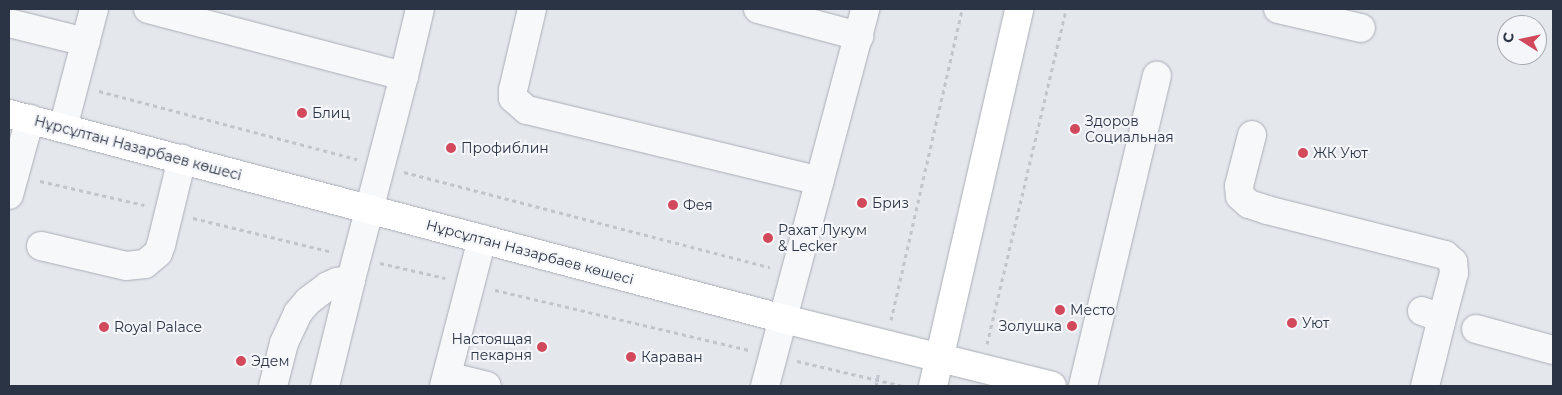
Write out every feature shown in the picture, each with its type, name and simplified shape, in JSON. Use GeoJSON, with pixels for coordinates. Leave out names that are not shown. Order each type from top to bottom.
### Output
{"type":"FeatureCollection","features":[{"type":"Feature","properties":{"kind":"main road"},"geometry":{"type":"LineString","coordinates":[[933,386],[938,357],[1019,9]]}},
{"type":"Feature","properties":{"kind":"main road","name":"Нұрсұлтан Назарбаев көшесі"},"geometry":{"type":"LineString","coordinates":[[19,117],[784,319],[1052,386]]}},
{"type":"Feature","properties":{"kind":"lane"},"geometry":{"type":"LineString","coordinates":[[63,128],[94,9]]}},
{"type":"Feature","properties":{"kind":"lane"},"geometry":{"type":"LineString","coordinates":[[148,9],[404,76]]}},
{"type":"Feature","properties":{"kind":"lane"},"geometry":{"type":"LineString","coordinates":[[325,386],[420,9]]}},
{"type":"Feature","properties":{"kind":"lane"},"geometry":{"type":"LineString","coordinates":[[532,9],[512,90],[513,98],[527,110],[820,182]]}},
{"type":"Feature","properties":{"kind":"lane"},"geometry":{"type":"LineString","coordinates":[[758,9],[859,36]]}},
{"type":"Feature","properties":{"kind":"lane"},"geometry":{"type":"LineString","coordinates":[[765,386],[865,9]]}},
{"type":"Feature","properties":{"kind":"lane"},"geometry":{"type":"LineString","coordinates":[[1278,9],[1361,28]]}},
{"type":"Feature","properties":{"kind":"lane"},"geometry":{"type":"LineString","coordinates":[[9,23],[86,42]]}},
{"type":"Feature","properties":{"kind":"lane"},"geometry":{"type":"LineString","coordinates":[[1083,386],[1157,76]]}},
{"type":"Feature","properties":{"kind":"lane"},"geometry":{"type":"LineString","coordinates":[[9,195],[19,117]]}},
{"type":"Feature","properties":{"kind":"lane"},"geometry":{"type":"LineString","coordinates":[[1252,134],[1239,186],[1240,196],[1249,204],[1445,255],[1453,262],[1454,273],[1431,317],[1425,386]]}},
{"type":"Feature","properties":{"kind":"lane"},"geometry":{"type":"LineString","coordinates":[[41,246],[126,266],[144,264],[158,253],[161,246],[182,159]]}},
{"type":"Feature","properties":{"kind":"lane"},"geometry":{"type":"LineString","coordinates":[[482,239],[446,381],[487,386]]}},
{"type":"Feature","properties":{"kind":"lane"},"geometry":{"type":"LineString","coordinates":[[273,386],[284,343],[298,313],[308,301],[328,286],[337,282],[351,280]]}},
{"type":"Feature","properties":{"kind":"lane"},"geometry":{"type":"LineString","coordinates":[[1476,329],[1553,350]]}},
{"type":"Feature","properties":{"kind":"path"},"geometry":{"type":"LineString","coordinates":[[876,386],[962,9]]}},
{"type":"Feature","properties":{"kind":"path"},"geometry":{"type":"LineString","coordinates":[[982,369],[1066,9]]}},
{"type":"Feature","properties":{"kind":"path"},"geometry":{"type":"LineString","coordinates":[[75,85],[796,274]]}},
{"type":"Feature","properties":{"kind":"place","name":"Блиц"},"geometry":{"type":"Point","coordinates":[302,113]}},
{"type":"Feature","properties":{"kind":"place","name":"Здоров Социальная"},"geometry":{"type":"Point","coordinates":[1075,129]}},
{"type":"Feature","properties":{"kind":"place","name":"Профиблин"},"geometry":{"type":"Point","coordinates":[451,148]}},
{"type":"Feature","properties":{"kind":"place","name":"ЖК Уют"},"geometry":{"type":"Point","coordinates":[1303,153]}},
{"type":"Feature","properties":{"kind":"place","name":"Бриз"},"geometry":{"type":"Point","coordinates":[862,203]}},
{"type":"Feature","properties":{"kind":"place","name":"Фея"},"geometry":{"type":"Point","coordinates":[673,205]}},
{"type":"Feature","properties":{"kind":"place","name":"Рахат Лукум & Lecker"},"geometry":{"type":"Point","coordinates":[768,238]}},
{"type":"Feature","properties":{"kind":"place","name":"Место"},"geometry":{"type":"Point","coordinates":[1060,310]}},
{"type":"Feature","properties":{"kind":"place","name":"Уют"},"geometry":{"type":"Point","coordinates":[1292,323]}},
{"type":"Feature","properties":{"kind":"place","name":"Золушка"},"geometry":{"type":"Point","coordinates":[1072,326]}},
{"type":"Feature","properties":{"kind":"place","name":"Royal Palace"},"geometry":{"type":"Point","coordinates":[104,327]}},
{"type":"Feature","properties":{"kind":"place","name":"Настоящая пекарня"},"geometry":{"type":"Point","coordinates":[542,347]}},
{"type":"Feature","properties":{"kind":"place","name":"Караван"},"geometry":{"type":"Point","coordinates":[631,357]}},
{"type":"Feature","properties":{"kind":"place","name":"Эдем"},"geometry":{"type":"Point","coordinates":[241,361]}}]}
